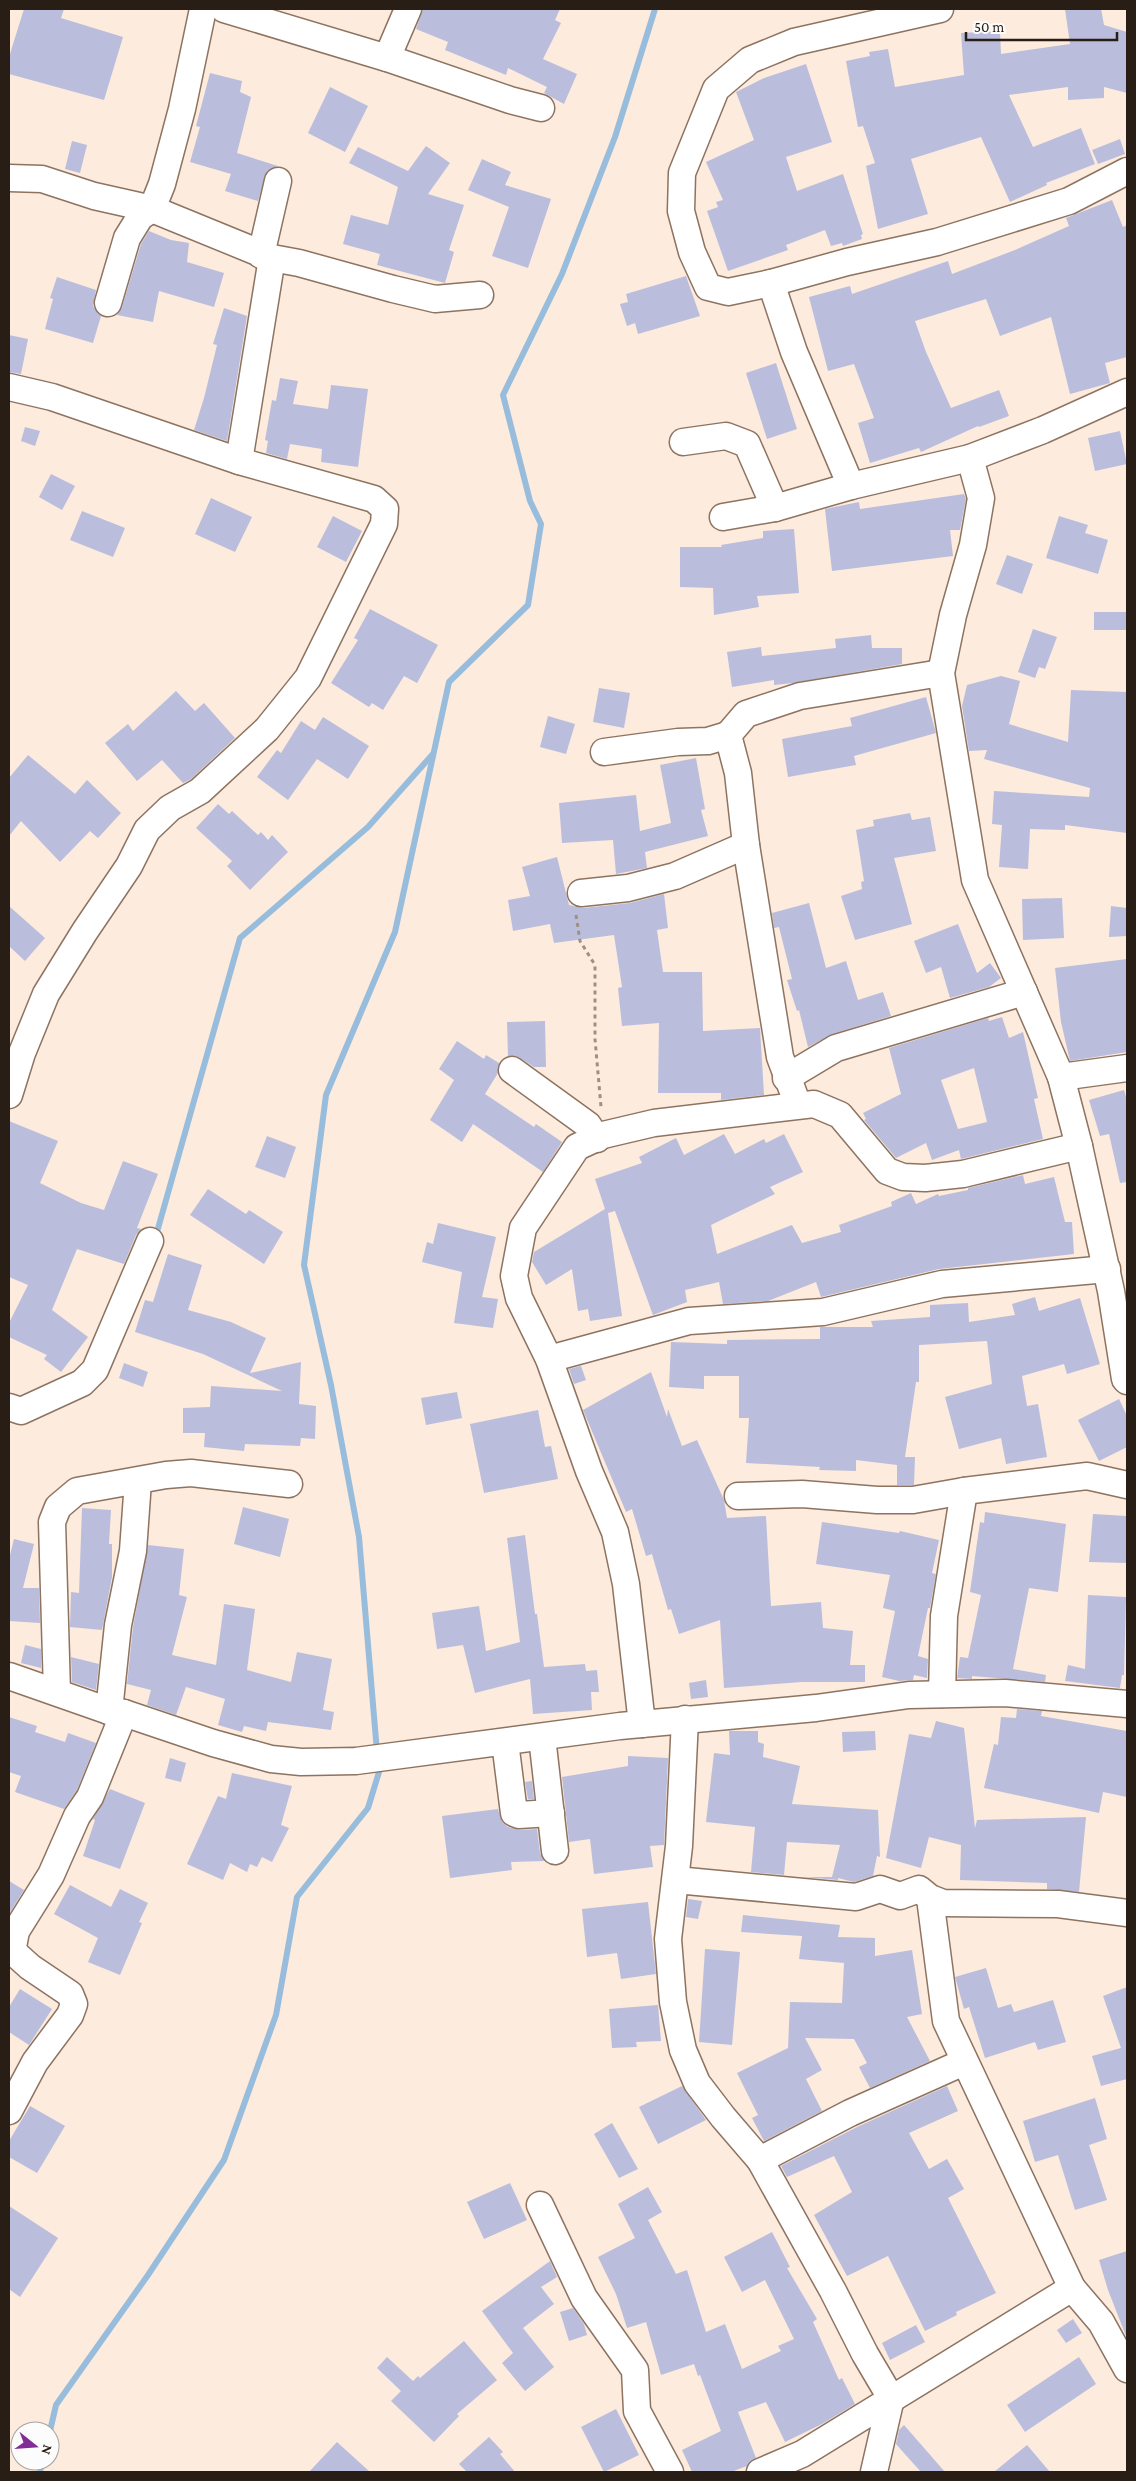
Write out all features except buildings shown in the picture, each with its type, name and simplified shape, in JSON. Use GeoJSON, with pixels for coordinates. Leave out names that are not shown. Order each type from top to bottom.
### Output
{"type":"FeatureCollection","features":[{"type":"Feature","properties":{"kind":"street"},"geometry":{"type":"LineString","coordinates":[[108,303],[127,238],[140,217],[152,209],[162,184],[182,109],[203,9]]}},
{"type":"Feature","properties":{"kind":"street"},"geometry":{"type":"LineString","coordinates":[[224,9],[387,58],[510,100],[541,108]]}},
{"type":"Feature","properties":{"kind":"street"},"geometry":{"type":"LineString","coordinates":[[387,58],[408,9]]}},
{"type":"Feature","properties":{"kind":"street"},"geometry":{"type":"LineString","coordinates":[[940,9],[794,42],[750,60],[716,89],[682,174],[681,211],[692,252],[708,287],[728,292],[937,242],[1068,201],[1127,171]]}},
{"type":"Feature","properties":{"kind":"street"},"geometry":{"type":"LineString","coordinates":[[9,178],[42,179],[94,196],[152,209],[266,256],[435,298],[480,294]]}},
{"type":"Feature","properties":{"kind":"street"},"geometry":{"type":"LineString","coordinates":[[239,461],[266,256],[278,181]]}},
{"type":"Feature","properties":{"kind":"street"},"geometry":{"type":"LineString","coordinates":[[772,283],[794,352],[851,486]]}},
{"type":"Feature","properties":{"kind":"street"},"geometry":{"type":"LineString","coordinates":[[9,387],[52,397],[239,461],[374,499],[385,509],[384,524],[308,678],[267,729],[200,791],[170,808],[147,830],[129,866],[85,930],[16,1047],[9,1095]]}},
{"type":"Feature","properties":{"kind":"street"},"geometry":{"type":"LineString","coordinates":[[723,517],[775,508],[851,486],[970,458],[1043,430],[1127,392]]}},
{"type":"Feature","properties":{"kind":"street"},"geometry":{"type":"LineString","coordinates":[[683,442],[726,436],[747,444],[775,508]]}},
{"type":"Feature","properties":{"kind":"street"},"geometry":{"type":"LineString","coordinates":[[970,458],[981,498],[973,545],[953,615],[941,673],[975,880],[1061,1077],[1107,1269],[1127,1381]]}},
{"type":"Feature","properties":{"kind":"street"},"geometry":{"type":"LineString","coordinates":[[604,752],[678,742],[708,741],[728,735],[746,714],[800,696],[941,673]]}},
{"type":"Feature","properties":{"kind":"street"},"geometry":{"type":"LineString","coordinates":[[728,735],[738,773],[746,845],[780,1057],[786,1078],[798,1105]]}},
{"type":"Feature","properties":{"kind":"street"},"geometry":{"type":"LineString","coordinates":[[581,893],[628,888],[675,876],[746,845]]}},
{"type":"Feature","properties":{"kind":"street"},"geometry":{"type":"LineString","coordinates":[[786,1078],[836,1048],[1024,992]]}},
{"type":"Feature","properties":{"kind":"street"},"geometry":{"type":"LineString","coordinates":[[1061,1077],[1127,1068]]}},
{"type":"Feature","properties":{"kind":"street"},"geometry":{"type":"LineString","coordinates":[[512,1070],[588,1125],[600,1137]]}},
{"type":"Feature","properties":{"kind":"street"},"geometry":{"type":"LineString","coordinates":[[642,1724],[626,1584],[615,1532],[589,1471],[549,1359],[519,1298],[514,1276],[523,1228],[577,1147],[600,1137],[654,1123],[814,1104],[840,1115],[887,1171],[903,1177],[925,1178],[963,1174],[1079,1146]]}},
{"type":"Feature","properties":{"kind":"street"},"geometry":{"type":"LineString","coordinates":[[9,1407],[21,1411],[82,1383],[95,1370],[150,1241]]}},
{"type":"Feature","properties":{"kind":"street"},"geometry":{"type":"LineString","coordinates":[[549,1359],[689,1321],[823,1312],[942,1284],[1107,1269]]}},
{"type":"Feature","properties":{"kind":"street"},"geometry":{"type":"LineString","coordinates":[[57,1692],[52,1522],[58,1507],[77,1491],[166,1475],[191,1473],[289,1484]]}},
{"type":"Feature","properties":{"kind":"street"},"geometry":{"type":"LineString","coordinates":[[738,1496],[802,1494],[877,1500],[914,1500],[964,1491],[1087,1476],[1127,1485]]}},
{"type":"Feature","properties":{"kind":"street"},"geometry":{"type":"LineString","coordinates":[[9,2111],[35,2062],[70,2015],[74,2004],[70,1994],[30,1967],[11,1940],[51,1875],[77,1816],[90,1797],[117,1712],[118,1625],[133,1551],[138,1481]]}},
{"type":"Feature","properties":{"kind":"street"},"geometry":{"type":"LineString","coordinates":[[942,1694],[944,1616],[964,1491]]}},
{"type":"Feature","properties":{"kind":"street"},"geometry":{"type":"LineString","coordinates":[[9,1676],[213,1743],[271,1759],[301,1762],[356,1761],[642,1724],[816,1708],[909,1695],[1005,1693],[1127,1704]]}},
{"type":"Feature","properties":{"kind":"street"},"geometry":{"type":"LineString","coordinates":[[685,1719],[676,1880],[668,1939],[673,2002],[683,2050],[697,2082],[723,2117],[760,2160],[833,2291],[864,2354],[891,2398],[874,2472]]}},
{"type":"Feature","properties":{"kind":"street"},"geometry":{"type":"LineString","coordinates":[[542,1737],[555,1851]]}},
{"type":"Feature","properties":{"kind":"street"},"geometry":{"type":"LineString","coordinates":[[504,1742],[514,1813],[519,1815],[551,1813]]}},
{"type":"Feature","properties":{"kind":"street"},"geometry":{"type":"LineString","coordinates":[[676,1880],[856,1898],[880,1889],[900,1896],[919,1889],[930,1898],[943,1903],[1058,1904],[1127,1913]]}},
{"type":"Feature","properties":{"kind":"street"},"geometry":{"type":"LineString","coordinates":[[930,1898],[946,2021],[1072,2288],[1101,2322],[1124,2356]]}},
{"type":"Feature","properties":{"kind":"street"},"geometry":{"type":"LineString","coordinates":[[760,2160],[850,2113],[964,2062]]}},
{"type":"Feature","properties":{"kind":"street"},"geometry":{"type":"LineString","coordinates":[[540,2205],[584,2298],[635,2370],[637,2411],[670,2472]]}},
{"type":"Feature","properties":{"kind":"street"},"geometry":{"type":"LineString","coordinates":[[760,2472],[802,2454],[1072,2288]]}},
{"type":"Feature","properties":{"kind":"path"},"geometry":{"type":"LineString","coordinates":[[581,893],[575,910],[580,941],[595,965],[595,1039],[600,1137]]}},
{"type":"Feature","properties":{"kind":"waterway"},"geometry":{"type":"LineString","coordinates":[[377,1752],[359,1537],[331,1385],[304,1265],[326,1095],[395,932],[449,682],[528,605],[541,524],[530,501],[503,395],[562,274],[615,137],[655,9]]}},
{"type":"Feature","properties":{"kind":"waterway"},"geometry":{"type":"LineString","coordinates":[[155,1239],[240,938],[368,827],[432,755]]}},
{"type":"Feature","properties":{"kind":"waterway"},"geometry":{"type":"LineString","coordinates":[[52,2421],[56,2405],[148,2275],[224,2160],[276,2015],[297,1897],[368,1808],[379,1772],[378,1765]]}}]}
